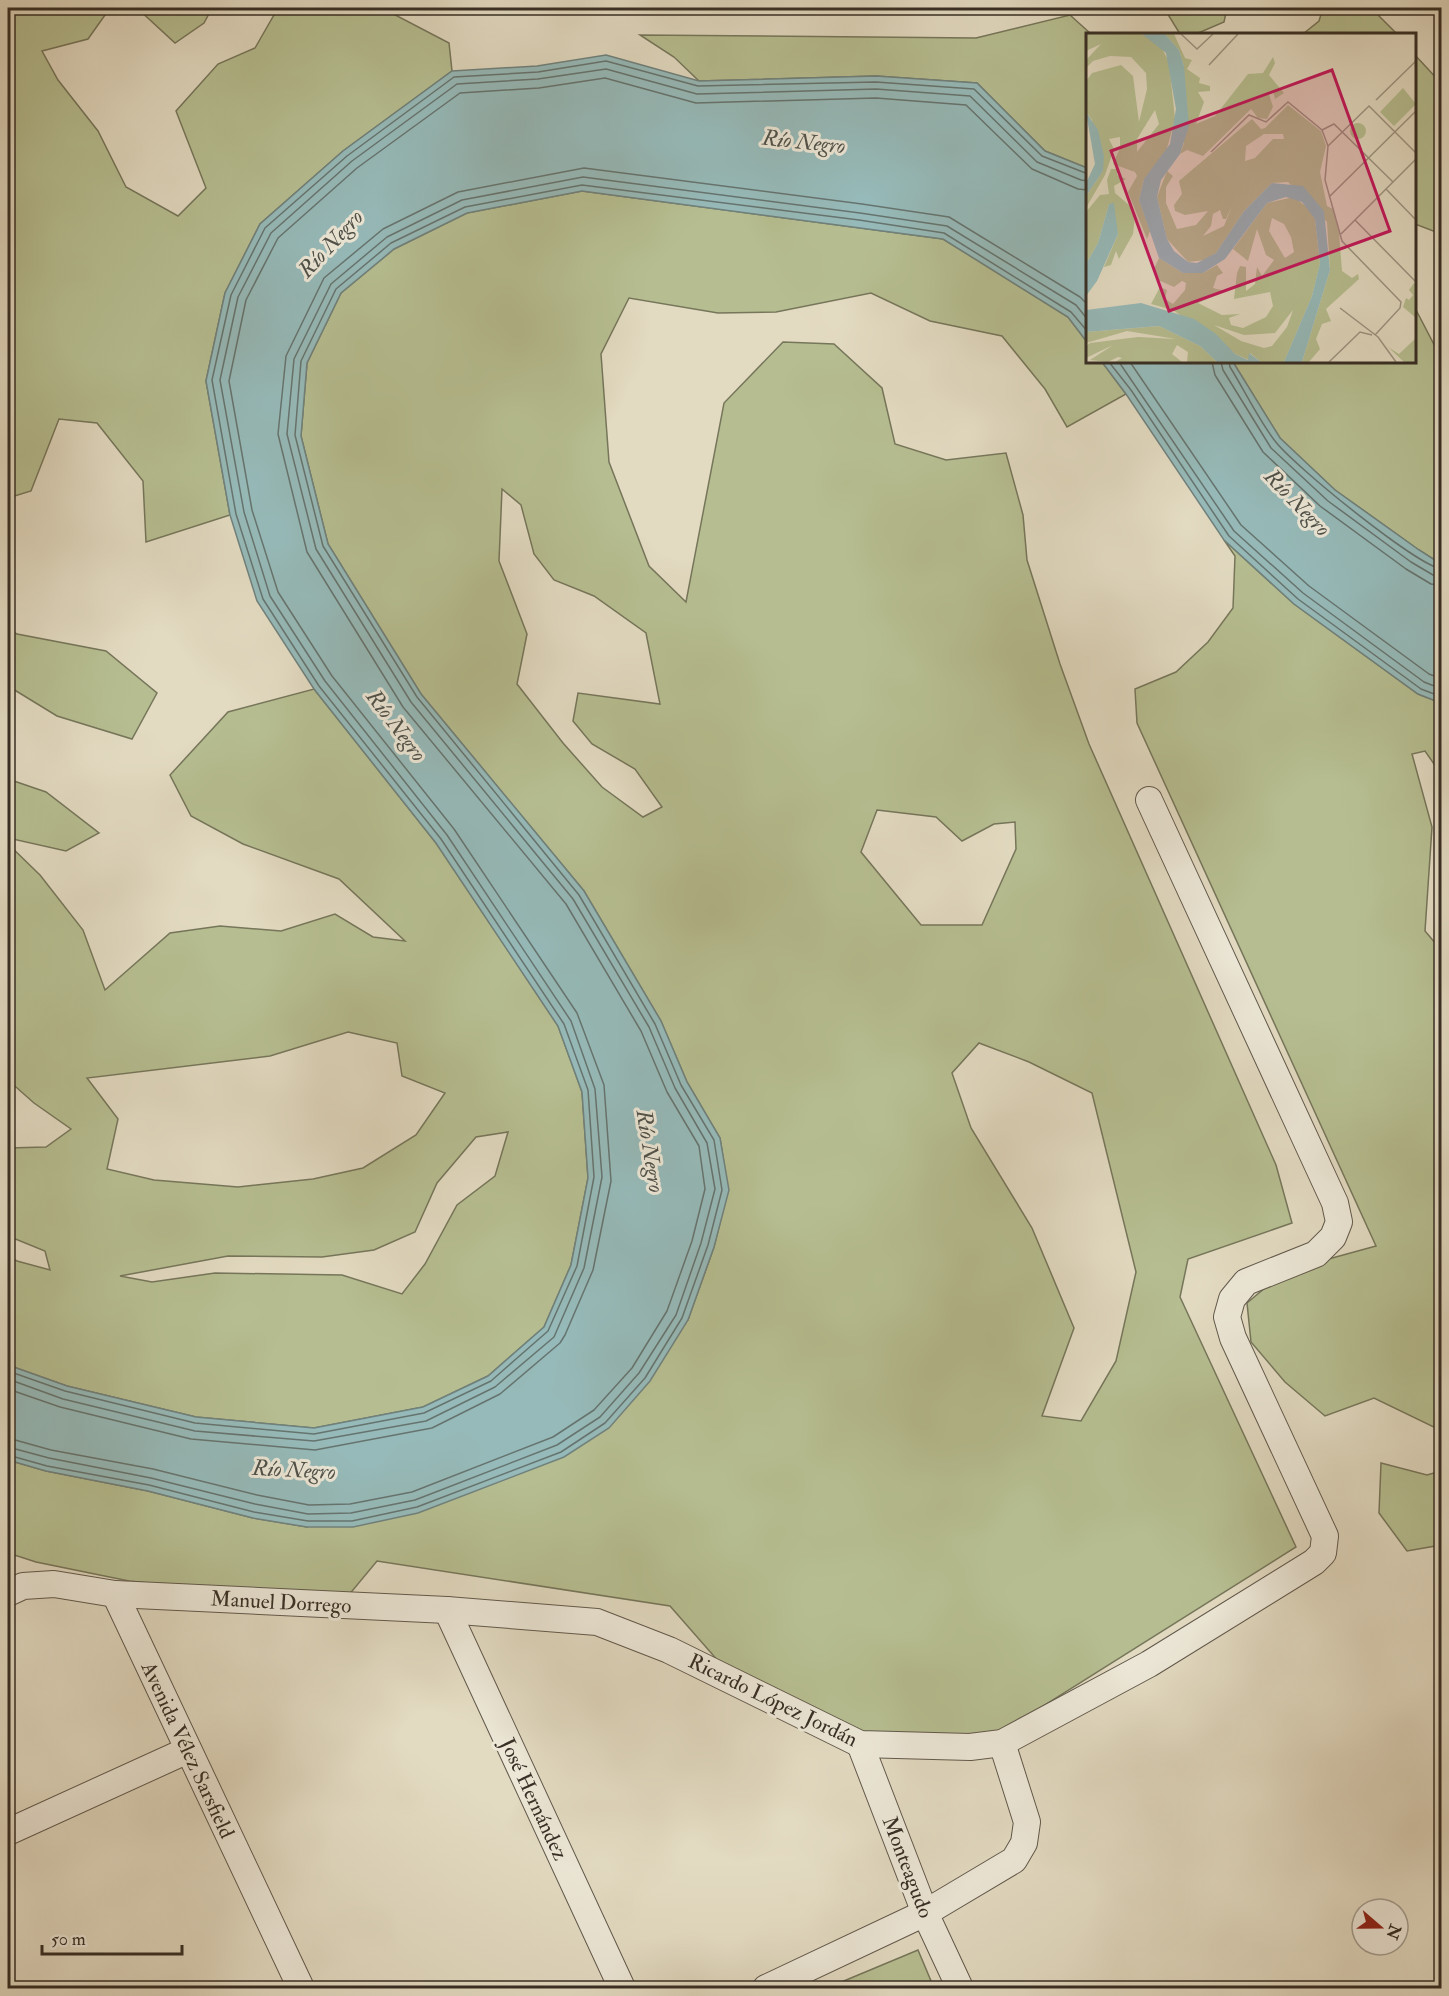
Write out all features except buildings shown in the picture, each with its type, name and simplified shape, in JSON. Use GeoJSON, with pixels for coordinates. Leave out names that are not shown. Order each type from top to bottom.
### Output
{"type":"FeatureCollection","features":[{"type":"Feature","properties":{"kind":"street","name":"Ricardo López Jordán"},"geometry":{"type":"LineString","coordinates":[[447,1610],[597,1622],[669,1650],[860,1744],[970,1747],[1002,1743],[1149,1664],[1314,1562],[1323,1552],[1325,1536],[1233,1338],[1227,1317],[1232,1299],[1246,1282],[1316,1254],[1333,1238],[1339,1222],[1335,1203],[1149,800]]}},
{"type":"Feature","properties":{"kind":"street"},"geometry":{"type":"LineString","coordinates":[[15,1590],[54,1584],[115,1594]]}},
{"type":"Feature","properties":{"kind":"street","name":"Manuel Dorrego"},"geometry":{"type":"LineString","coordinates":[[115,1594],[447,1610]]}},
{"type":"Feature","properties":{"kind":"street","name":"Avenida Vélez Sarsfield"},"geometry":{"type":"LineString","coordinates":[[115,1594],[301,1989]]}},
{"type":"Feature","properties":{"kind":"street","name":"José Hernández"},"geometry":{"type":"LineString","coordinates":[[447,1610],[622,1989]]}},
{"type":"Feature","properties":{"kind":"street"},"geometry":{"type":"LineString","coordinates":[[766,1989],[925,1913],[1014,1860],[1024,1843],[1028,1822],[1002,1743]]}},
{"type":"Feature","properties":{"kind":"street","name":"Monteagudo"},"geometry":{"type":"LineString","coordinates":[[860,1744],[925,1913],[960,1989]]}},
{"type":"Feature","properties":{"kind":"street"},"geometry":{"type":"LineString","coordinates":[[8,1832],[188,1750]]}},
{"type":"Feature","properties":{"kind":"green space"},"geometry":{"type":"Polygon","coordinates":[[[20,8],[110,8],[88,39],[42,51],[58,80],[98,131],[126,187],[178,216],[206,188],[176,111],[218,64],[255,48],[278,8],[382,8],[449,43],[452,71],[343,151],[260,224],[225,293],[206,381],[230,515],[146,542],[143,481],[97,423],[59,419],[31,491],[8,498],[8,25],[20,8]]]}},
{"type":"Feature","properties":{"kind":"green space"},"geometry":{"type":"Polygon","coordinates":[[[137,8],[212,8],[204,23],[175,43],[137,8]]]}},
{"type":"Feature","properties":{"kind":"green space"},"geometry":{"type":"Polygon","coordinates":[[[1164,8],[1227,8],[1224,22],[1198,33],[1179,33],[1164,8]]]}},
{"type":"Feature","properties":{"kind":"green space"},"geometry":{"type":"Polygon","coordinates":[[[1323,8],[1371,8],[1396,33],[1304,33],[1319,21],[1323,8]]]}},
{"type":"Feature","properties":{"kind":"green space"},"geometry":{"type":"Polygon","coordinates":[[[1070,15],[1090,33],[1086,33],[1086,168],[1045,151],[977,83],[876,76],[699,81],[674,57],[640,35],[976,38],[1070,15]]]}},
{"type":"Feature","properties":{"kind":"green space"},"geometry":{"type":"Polygon","coordinates":[[[1416,56],[1441,83],[1441,234],[1416,224],[1416,56]]]}},
{"type":"Feature","properties":{"kind":"green space"},"geometry":{"type":"Polygon","coordinates":[[[582,191],[943,239],[1068,317],[1086,341],[1086,363],[1103,363],[1126,394],[1067,427],[1045,389],[1002,336],[930,321],[871,293],[776,312],[718,313],[629,298],[601,354],[609,462],[649,566],[686,602],[724,403],[783,342],[834,344],[882,388],[895,444],[946,460],[1006,453],[1023,515],[1027,560],[1060,664],[1089,744],[1276,1165],[1292,1223],[1188,1259],[1180,1297],[1296,1547],[997,1735],[864,1733],[733,1678],[670,1606],[377,1561],[343,1602],[129,1581],[36,1562],[8,1553],[8,1460],[46,1471],[148,1491],[253,1518],[307,1527],[688,1320],[714,1247],[728,1190],[720,1138],[687,1082],[661,1021],[584,891],[421,694],[328,544],[301,436],[307,363],[341,293],[394,249],[467,213],[582,191]],[[502,489],[499,561],[527,634],[517,684],[563,743],[602,787],[643,817],[662,807],[635,769],[592,744],[573,721],[578,693],[660,704],[646,633],[594,596],[554,580],[534,554],[521,505],[502,489]],[[877,810],[861,852],[921,925],[982,925],[1016,849],[1015,822],[994,824],[962,841],[936,817],[877,810]],[[979,1043],[952,1073],[971,1128],[1032,1228],[1074,1328],[1042,1416],[1081,1421],[1116,1361],[1136,1272],[1092,1093],[1029,1062],[979,1043]]]}},
{"type":"Feature","properties":{"kind":"green space"},"geometry":{"type":"Polygon","coordinates":[[[1416,310],[1441,358],[1441,564],[1335,490],[1280,438],[1234,363],[1416,363],[1416,310]]]}},
{"type":"Feature","properties":{"kind":"green space"},"geometry":{"type":"Polygon","coordinates":[[[1224,540],[1294,604],[1418,694],[1441,703],[1441,774],[1425,751],[1412,754],[1432,827],[1425,931],[1442,951],[1441,1438],[1436,1428],[1374,1398],[1325,1416],[1285,1382],[1251,1342],[1247,1303],[1285,1271],[1376,1246],[1137,723],[1135,689],[1176,672],[1208,642],[1233,608],[1235,556],[1224,540]]]}},
{"type":"Feature","properties":{"kind":"green space"},"geometry":{"type":"Polygon","coordinates":[[[8,628],[17,634],[106,651],[157,693],[132,739],[57,716],[8,686],[8,628]]]}},
{"type":"Feature","properties":{"kind":"green space"},"geometry":{"type":"Polygon","coordinates":[[[314,689],[436,843],[558,1026],[582,1092],[588,1178],[571,1265],[544,1327],[488,1376],[423,1407],[314,1428],[196,1417],[67,1386],[8,1365],[8,1256],[17,1261],[50,1270],[45,1251],[8,1236],[8,1148],[46,1147],[71,1129],[34,1103],[8,1080],[8,844],[40,875],[83,930],[105,990],[170,933],[220,926],[281,931],[335,914],[373,937],[405,941],[339,879],[243,844],[191,816],[170,775],[228,712],[314,689]],[[348,1032],[270,1056],[87,1078],[118,1119],[107,1169],[154,1180],[238,1187],[313,1179],[363,1168],[416,1135],[445,1093],[402,1076],[397,1043],[348,1032]],[[508,1132],[476,1137],[437,1183],[415,1232],[374,1250],[322,1257],[228,1256],[120,1276],[152,1282],[215,1273],[342,1275],[402,1294],[425,1264],[457,1205],[495,1176],[508,1132]]]}},
{"type":"Feature","properties":{"kind":"green space"},"geometry":{"type":"Polygon","coordinates":[[[8,779],[46,792],[99,833],[66,851],[8,838],[8,779]]]}},
{"type":"Feature","properties":{"kind":"green space"},"geometry":{"type":"Polygon","coordinates":[[[1381,1463],[1427,1475],[1441,1471],[1441,1545],[1407,1551],[1379,1513],[1381,1463]]]}},
{"type":"Feature","properties":{"kind":"green space"},"geometry":{"type":"Polygon","coordinates":[[[918,1950],[934,1988],[827,1988],[918,1950]]]}},
{"type":"Feature","properties":{"kind":"water","name":"Río Negro"},"geometry":{"type":"Polygon","coordinates":[[[606,55],[699,81],[876,76],[977,83],[1045,151],[1086,168],[1086,341],[1068,317],[943,239],[582,191],[467,213],[394,249],[341,293],[307,363],[301,436],[328,544],[421,694],[584,891],[661,1021],[687,1082],[720,1138],[729,1190],[714,1247],[688,1320],[650,1381],[609,1428],[564,1457],[418,1513],[353,1527],[307,1527],[253,1518],[148,1491],[46,1471],[8,1460],[8,1365],[67,1386],[196,1417],[314,1428],[423,1407],[488,1376],[544,1327],[571,1265],[588,1178],[582,1092],[558,1026],[436,843],[314,689],[257,601],[230,515],[206,381],[225,293],[260,224],[343,151],[452,71],[537,66],[606,55]]]}},
{"type":"Feature","properties":{"kind":"water","name":"Río Negro"},"geometry":{"type":"Polygon","coordinates":[[[1103,363],[1234,363],[1280,438],[1335,490],[1441,564],[1441,703],[1418,694],[1294,604],[1224,540],[1103,363]]]}}]}
